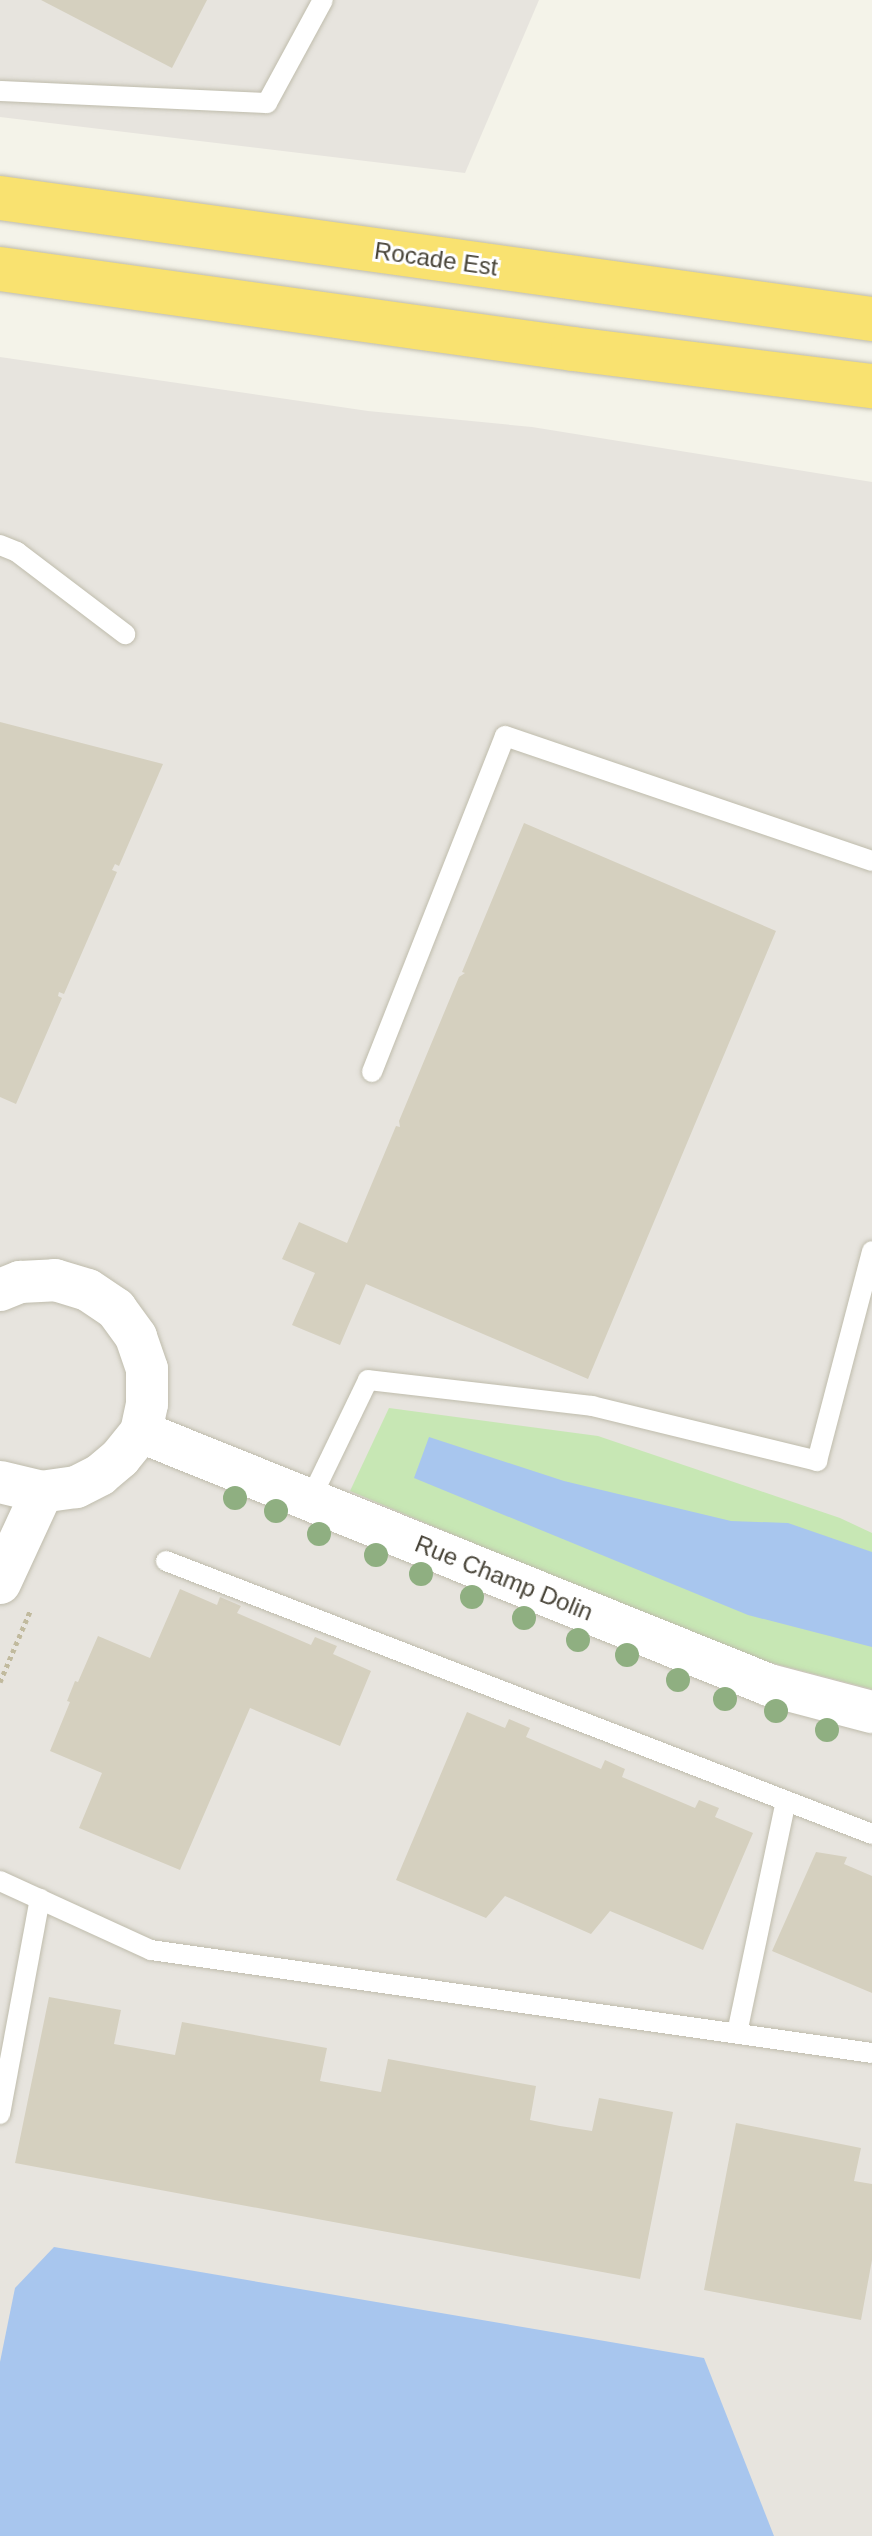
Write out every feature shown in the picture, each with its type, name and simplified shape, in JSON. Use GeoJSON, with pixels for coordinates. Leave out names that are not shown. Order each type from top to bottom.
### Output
{"type":"FeatureCollection","features":[{"type":"Feature","properties":{"kind":"highway","name":"Rocade Est"},"geometry":{"type":"LineString","coordinates":[[0,198],[872,319]]}},
{"type":"Feature","properties":{"kind":"highway"},"geometry":{"type":"LineString","coordinates":[[492,267],[872,298]]}},
{"type":"Feature","properties":{"kind":"highway"},"geometry":{"type":"LineString","coordinates":[[0,269],[573,349],[872,386]]}},
{"type":"Feature","properties":{"kind":"highway"},"geometry":{"type":"LineString","coordinates":[[573,349],[872,408]]}},
{"type":"Feature","properties":{"kind":"street"},"geometry":{"type":"LineString","coordinates":[[0,1290],[20,1282],[55,1280],[88,1290],[116,1309],[136,1337],[147,1369],[147,1404],[141,1432],[120,1458],[100,1475],[76,1487],[42,1492],[0,1482]]}},
{"type":"Feature","properties":{"kind":"street","name":"Rue Champ Dolin"},"geometry":{"type":"LineString","coordinates":[[141,1432],[769,1685],[872,1712]]}},
{"type":"Feature","properties":{"kind":"street"},"geometry":{"type":"LineString","coordinates":[[17,1593],[42,1492]]}},
{"type":"Feature","properties":{"kind":"lane"},"geometry":{"type":"LineString","coordinates":[[0,91],[267,103],[323,0]]}},
{"type":"Feature","properties":{"kind":"lane"},"geometry":{"type":"LineString","coordinates":[[0,545],[17,552],[125,634]]}},
{"type":"Feature","properties":{"kind":"lane"},"geometry":{"type":"LineString","coordinates":[[372,1072],[505,736],[872,861]]}},
{"type":"Feature","properties":{"kind":"lane"},"geometry":{"type":"LineString","coordinates":[[310,1500],[368,1380],[592,1406],[817,1461],[872,1251]]}},
{"type":"Feature","properties":{"kind":"lane"},"geometry":{"type":"LineString","coordinates":[[166,1561],[872,1834]]}},
{"type":"Feature","properties":{"kind":"lane"},"geometry":{"type":"LineString","coordinates":[[737,2033],[786,1801]]}},
{"type":"Feature","properties":{"kind":"lane"},"geometry":{"type":"LineString","coordinates":[[0,1881],[151,1950],[872,2053]]}},
{"type":"Feature","properties":{"kind":"lane"},"geometry":{"type":"LineString","coordinates":[[0,2114],[40,1899]]}},
{"type":"Feature","properties":{"kind":"path"},"geometry":{"type":"LineString","coordinates":[[0,1682],[17,1593]]}},
{"type":"Feature","properties":{"kind":"shaded area"},"geometry":{"type":"Polygon","coordinates":[[[0,0],[539,0],[465,173],[0,117],[0,0]]]}},
{"type":"Feature","properties":{"kind":"shaded area"},"geometry":{"type":"Polygon","coordinates":[[[0,357],[368,411],[532,427],[872,482],[872,2536],[0,2536],[0,357]]]}},
{"type":"Feature","properties":{"kind":"green space"},"geometry":{"type":"Polygon","coordinates":[[[389,1408],[598,1436],[840,1518],[872,1533],[872,1689],[734,1653],[350,1491],[389,1408]]]}},
{"type":"Feature","properties":{"kind":"water"},"geometry":{"type":"Polygon","coordinates":[[[429,1437],[564,1481],[731,1521],[788,1523],[872,1552],[872,1647],[748,1615],[414,1478],[429,1437]]]}},
{"type":"Feature","properties":{"kind":"water"},"geometry":{"type":"Polygon","coordinates":[[[54,2247],[704,2358],[774,2536],[0,2536],[0,2362],[15,2288],[54,2247]]]}},
{"type":"Feature","properties":{"kind":"building"},"geometry":{"type":"Polygon","coordinates":[[[41,0],[207,0],[172,68],[41,0]]]}},
{"type":"Feature","properties":{"kind":"building"},"geometry":{"type":"Polygon","coordinates":[[[0,722],[163,764],[119,866],[115,864],[112,870],[117,872],[64,994],[59,992],[58,996],[62,998],[16,1104],[0,1097],[0,722]]]}},
{"type":"Feature","properties":{"kind":"building"},"geometry":{"type":"Polygon","coordinates":[[[524,823],[776,931],[588,1379],[366,1284],[340,1345],[292,1325],[315,1273],[282,1259],[299,1222],[347,1243],[396,1126],[400,1127],[399,1121],[459,977],[465,973],[462,972],[524,823]]]}},
{"type":"Feature","properties":{"kind":"building"},"geometry":{"type":"Polygon","coordinates":[[[180,1589],[217,1605],[220,1597],[241,1606],[237,1613],[311,1645],[315,1637],[337,1646],[333,1654],[371,1671],[340,1746],[250,1708],[180,1870],[79,1828],[102,1773],[50,1751],[75,1681],[78,1682],[98,1636],[150,1658],[180,1589]]]}},
{"type":"Feature","properties":{"kind":"building"},"geometry":{"type":"Polygon","coordinates":[[[467,1712],[505,1728],[509,1719],[530,1728],[526,1737],[601,1769],[605,1760],[625,1769],[622,1777],[695,1808],[699,1800],[719,1808],[715,1817],[753,1833],[703,1950],[610,1911],[591,1934],[505,1896],[486,1918],[396,1880],[467,1712]]]}},
{"type":"Feature","properties":{"kind":"building"},"geometry":{"type":"Polygon","coordinates":[[[816,1852],[847,1857],[844,1864],[872,1876],[872,1993],[772,1951],[816,1852]]]}},
{"type":"Feature","properties":{"kind":"building"},"geometry":{"type":"Polygon","coordinates":[[[49,1997],[121,2010],[114,2044],[175,2055],[182,2022],[327,2048],[320,2081],[381,2092],[388,2059],[536,2086],[530,2120],[560,2126],[592,2131],[599,2098],[673,2112],[640,2279],[15,2163],[49,1997]]]}},
{"type":"Feature","properties":{"kind":"building"},"geometry":{"type":"Polygon","coordinates":[[[736,2123],[861,2148],[854,2181],[872,2184],[872,2260],[861,2320],[704,2290],[736,2123]]]}}]}
